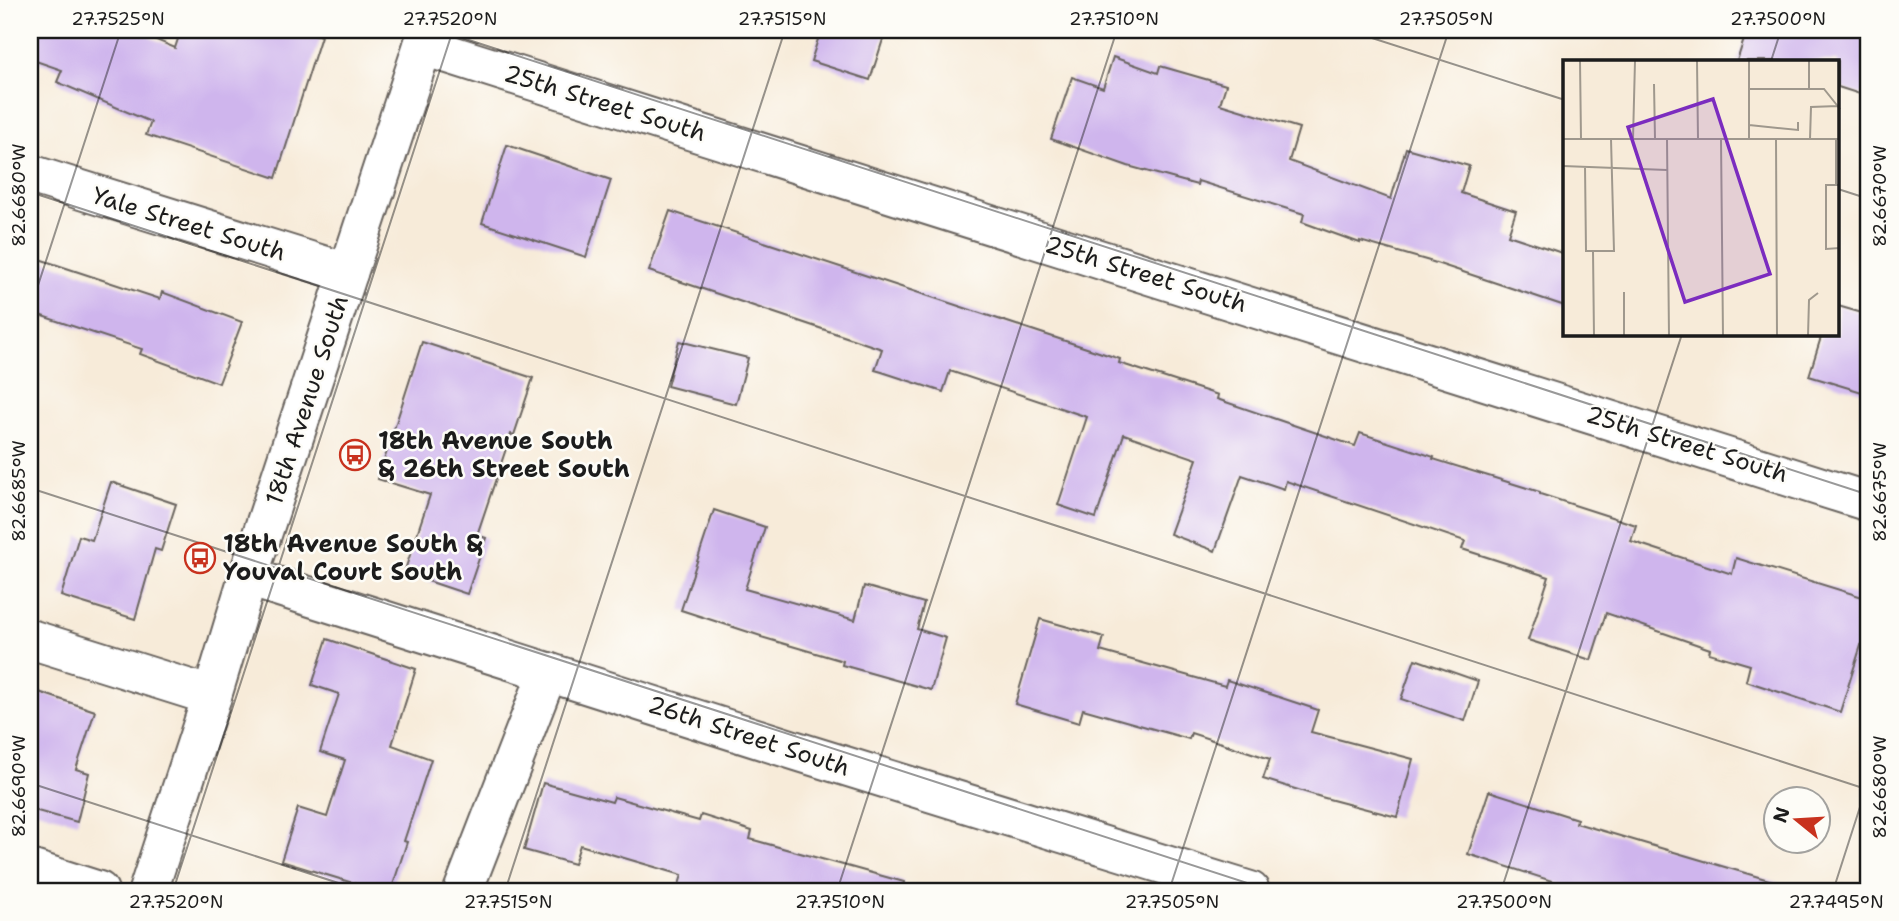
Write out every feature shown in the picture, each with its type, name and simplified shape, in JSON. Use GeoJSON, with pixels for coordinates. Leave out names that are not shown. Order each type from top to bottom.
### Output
{"type":"FeatureCollection","features":[{"type":"Feature","properties":{"kind":"street","name":"18th Avenue South"},"geometry":{"type":"LineString","coordinates":[[148,891],[248,577],[426,38]]}},
{"type":"Feature","properties":{"kind":"street","name":"25th Street South"},"geometry":{"type":"LineString","coordinates":[[426,38],[1869,502]]}},
{"type":"Feature","properties":{"kind":"street","name":"Yale Street South"},"geometry":{"type":"LineString","coordinates":[[30,174],[348,274]]}},
{"type":"Feature","properties":{"kind":"street","name":"26th Street South"},"geometry":{"type":"LineString","coordinates":[[248,577],[1250,891]]}},
{"type":"Feature","properties":{"kind":"street"},"geometry":{"type":"LineString","coordinates":[[30,639],[212,696]]}},
{"type":"Feature","properties":{"kind":"street"},"geometry":{"type":"LineString","coordinates":[[463,891],[548,672]]}},
{"type":"Feature","properties":{"kind":"street"},"geometry":{"type":"LineString","coordinates":[[30,869],[99,891]]}},
{"type":"Feature","properties":{"kind":"building"},"geometry":{"type":"Polygon","coordinates":[[[30,30],[133,30],[175,48],[181,30],[300,30],[321,36],[276,178],[146,135],[151,122],[57,82],[62,70],[30,59],[30,30]]]}},
{"type":"Feature","properties":{"kind":"building"},"geometry":{"type":"Polygon","coordinates":[[[821,30],[886,30],[870,80],[811,61],[821,30]]]}},
{"type":"Feature","properties":{"kind":"building"},"geometry":{"type":"Polygon","coordinates":[[[1747,30],[1869,30],[1869,97],[1840,88],[1840,60],[1737,60],[1747,30]]]}},
{"type":"Feature","properties":{"kind":"building"},"geometry":{"type":"Polygon","coordinates":[[[1113,57],[1158,73],[1160,66],[1226,85],[1220,104],[1299,128],[1289,161],[1391,199],[1406,148],[1469,166],[1461,193],[1516,211],[1508,235],[1563,253],[1563,305],[1433,262],[1360,243],[1302,222],[1304,214],[1198,181],[1197,185],[1128,166],[1051,139],[1072,77],[1103,88],[1113,57]]]}},
{"type":"Feature","properties":{"kind":"building"},"geometry":{"type":"Polygon","coordinates":[[[507,145],[611,180],[586,257],[482,223],[507,145]]]}},
{"type":"Feature","properties":{"kind":"building"},"geometry":{"type":"Polygon","coordinates":[[[670,211],[1120,359],[1119,363],[1218,395],[1217,399],[1355,446],[1360,433],[1540,492],[1636,525],[1631,541],[1732,574],[1736,558],[1869,599],[1869,620],[1840,712],[1746,681],[1750,665],[1709,653],[1710,649],[1606,613],[1591,660],[1528,640],[1549,577],[1462,549],[1465,541],[1286,481],[1284,489],[1242,475],[1215,551],[1170,534],[1197,459],[1124,434],[1096,518],[1058,505],[1087,417],[950,371],[943,392],[875,370],[882,349],[649,271],[670,211]]]}},
{"type":"Feature","properties":{"kind":"building"},"geometry":{"type":"Polygon","coordinates":[[[30,256],[160,299],[162,292],[242,322],[219,383],[140,354],[142,349],[30,312],[30,256]]]}},
{"type":"Feature","properties":{"kind":"building"},"geometry":{"type":"Polygon","coordinates":[[[1840,307],[1869,315],[1869,367],[1862,392],[1809,376],[1821,336],[1840,336],[1840,307]]]}},
{"type":"Feature","properties":{"kind":"building"},"geometry":{"type":"Polygon","coordinates":[[[679,341],[748,358],[736,404],[667,386],[679,341]]]}},
{"type":"Feature","properties":{"kind":"building"},"geometry":{"type":"Polygon","coordinates":[[[422,342],[533,378],[477,535],[486,538],[467,594],[404,573],[430,495],[378,479],[422,342]]]}},
{"type":"Feature","properties":{"kind":"building"},"geometry":{"type":"Polygon","coordinates":[[[111,482],[176,504],[161,551],[155,549],[135,619],[61,596],[79,536],[92,540],[111,482]]]}},
{"type":"Feature","properties":{"kind":"building"},"geometry":{"type":"Polygon","coordinates":[[[714,510],[765,527],[745,589],[855,620],[864,586],[924,603],[917,629],[946,638],[931,690],[842,665],[843,661],[681,610],[714,510]]]}},
{"type":"Feature","properties":{"kind":"building"},"geometry":{"type":"Polygon","coordinates":[[[1040,619],[1104,637],[1100,651],[1225,686],[1227,680],[1318,710],[1311,732],[1413,759],[1397,817],[1263,779],[1270,759],[1191,733],[1189,739],[1083,709],[1079,723],[1015,704],[1040,619]]]}},
{"type":"Feature","properties":{"kind":"building"},"geometry":{"type":"Polygon","coordinates":[[[327,639],[416,669],[392,745],[431,759],[391,891],[379,891],[281,861],[298,808],[327,817],[345,760],[320,752],[339,694],[312,685],[327,639]]]}},
{"type":"Feature","properties":{"kind":"building"},"geometry":{"type":"Polygon","coordinates":[[[1415,659],[1478,681],[1465,721],[1401,699],[1415,659]]]}},
{"type":"Feature","properties":{"kind":"building"},"geometry":{"type":"Polygon","coordinates":[[[30,689],[95,711],[76,769],[89,773],[77,822],[30,809],[30,689]]]}},
{"type":"Feature","properties":{"kind":"building"},"geometry":{"type":"Polygon","coordinates":[[[543,783],[612,802],[614,797],[699,821],[701,815],[752,831],[750,839],[904,882],[903,891],[677,891],[682,875],[580,845],[574,864],[524,850],[543,783]]]}},
{"type":"Feature","properties":{"kind":"building"},"geometry":{"type":"Polygon","coordinates":[[[1489,791],[1577,819],[1576,823],[1779,883],[1778,891],[1583,891],[1468,854],[1489,791]]]}},
{"type":"Feature","properties":{"kind":"place","name":"18th Avenue South & 26th Street South"},"geometry":{"type":"Point","coordinates":[355,455]}},
{"type":"Feature","properties":{"kind":"place","name":"18th Avenue South & Youval Court South"},"geometry":{"type":"Point","coordinates":[200,558]}}]}
